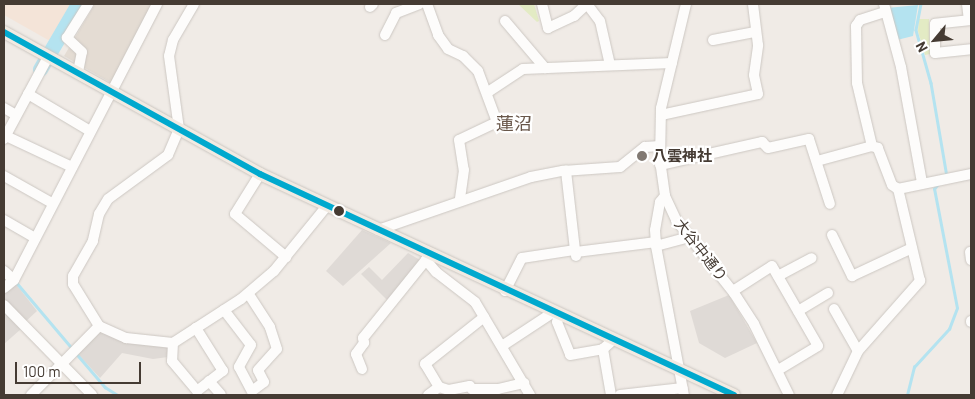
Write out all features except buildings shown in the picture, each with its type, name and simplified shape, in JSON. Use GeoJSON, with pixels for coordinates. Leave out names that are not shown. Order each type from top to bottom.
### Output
{"type":"FeatureCollection","features":[{"type":"Feature","properties":{"kind":"main road"},"geometry":{"type":"LineString","coordinates":[[4,32],[179,130],[326,207],[378,230],[427,257],[555,314],[608,345],[681,372],[734,395]]}},
{"type":"Feature","properties":{"kind":"street"},"geometry":{"type":"LineString","coordinates":[[78,72],[82,52],[67,38],[88,4]]}},
{"type":"Feature","properties":{"kind":"street"},"geometry":{"type":"LineString","coordinates":[[4,288],[14,280],[52,202],[157,4]]}},
{"type":"Feature","properties":{"kind":"street"},"geometry":{"type":"LineString","coordinates":[[194,4],[173,40],[169,56],[179,130],[168,155],[108,199],[99,214],[92,241],[73,276],[73,284],[99,326],[126,338],[173,344],[248,293],[286,257],[326,207]]}},
{"type":"Feature","properties":{"kind":"street"},"geometry":{"type":"LineString","coordinates":[[386,35],[396,13],[419,4]]}},
{"type":"Feature","properties":{"kind":"street"},"geometry":{"type":"LineString","coordinates":[[427,4],[438,35],[448,49],[463,56],[478,71],[488,92],[497,122],[459,140],[464,170],[460,200]]}},
{"type":"Feature","properties":{"kind":"street"},"geometry":{"type":"LineString","coordinates":[[542,4],[548,28],[574,16],[587,4],[600,21],[610,65]]}},
{"type":"Feature","properties":{"kind":"street","name":"大谷中通り"},"geometry":{"type":"LineString","coordinates":[[686,4],[661,115],[660,164],[665,196],[676,220],[733,291],[778,370],[789,395]]}},
{"type":"Feature","properties":{"kind":"street"},"geometry":{"type":"LineString","coordinates":[[661,115],[758,94],[754,75],[758,45],[753,4]]}},
{"type":"Feature","properties":{"kind":"street"},"geometry":{"type":"LineString","coordinates":[[967,4],[970,20],[935,24],[935,53],[971,49]]}},
{"type":"Feature","properties":{"kind":"street"},"geometry":{"type":"LineString","coordinates":[[872,146],[856,83],[856,26],[860,20],[885,8],[901,66],[922,183]]}},
{"type":"Feature","properties":{"kind":"street"},"geometry":{"type":"LineString","coordinates":[[505,21],[545,68]]}},
{"type":"Feature","properties":{"kind":"street"},"geometry":{"type":"LineString","coordinates":[[712,40],[755,32]]}},
{"type":"Feature","properties":{"kind":"street"},"geometry":{"type":"LineString","coordinates":[[48,57],[28,94],[10,112],[5,137],[72,167]]}},
{"type":"Feature","properties":{"kind":"street"},"geometry":{"type":"LineString","coordinates":[[488,92],[522,69],[672,63]]}},
{"type":"Feature","properties":{"kind":"street"},"geometry":{"type":"LineString","coordinates":[[28,94],[90,131]]}},
{"type":"Feature","properties":{"kind":"street"},"geometry":{"type":"LineString","coordinates":[[660,164],[762,142],[768,148],[809,140],[830,204]]}},
{"type":"Feature","properties":{"kind":"street"},"geometry":{"type":"LineString","coordinates":[[378,230],[507,184],[566,170],[620,167],[645,147],[660,146]]}},
{"type":"Feature","properties":{"kind":"street"},"geometry":{"type":"LineString","coordinates":[[817,162],[872,146],[878,148],[892,185],[898,189],[920,281],[858,352],[837,395]]}},
{"type":"Feature","properties":{"kind":"street"},"geometry":{"type":"LineString","coordinates":[[505,291],[522,258],[575,250],[566,170]]}},
{"type":"Feature","properties":{"kind":"street"},"geometry":{"type":"LineString","coordinates":[[260,174],[235,214],[286,257]]}},
{"type":"Feature","properties":{"kind":"street"},"geometry":{"type":"LineString","coordinates":[[898,189],[971,174]]}},
{"type":"Feature","properties":{"kind":"street"},"geometry":{"type":"LineString","coordinates":[[4,176],[52,202]]}},
{"type":"Feature","properties":{"kind":"street"},"geometry":{"type":"LineString","coordinates":[[620,395],[684,391],[656,244],[660,202],[665,196]]}},
{"type":"Feature","properties":{"kind":"street"},"geometry":{"type":"LineString","coordinates":[[4,220],[35,238]]}},
{"type":"Feature","properties":{"kind":"street"},"geometry":{"type":"LineString","coordinates":[[832,235],[852,276],[912,248]]}},
{"type":"Feature","properties":{"kind":"street"},"geometry":{"type":"LineString","coordinates":[[576,256],[576,252],[656,244],[690,237]]}},
{"type":"Feature","properties":{"kind":"street"},"geometry":{"type":"LineString","coordinates":[[362,368],[356,354],[364,343],[363,338],[427,257],[475,302],[530,395]]}},
{"type":"Feature","properties":{"kind":"street"},"geometry":{"type":"LineString","coordinates":[[778,276],[812,258]]}},
{"type":"Feature","properties":{"kind":"street"},"geometry":{"type":"LineString","coordinates":[[733,291],[772,266],[818,346],[778,370]]}},
{"type":"Feature","properties":{"kind":"street"},"geometry":{"type":"LineString","coordinates":[[4,271],[14,280]]}},
{"type":"Feature","properties":{"kind":"street"},"geometry":{"type":"LineString","coordinates":[[224,310],[251,345],[239,367],[252,391],[264,382],[258,370],[277,349],[270,327],[248,293]]}},
{"type":"Feature","properties":{"kind":"street"},"geometry":{"type":"LineString","coordinates":[[798,311],[828,293]]}},
{"type":"Feature","properties":{"kind":"street"},"geometry":{"type":"LineString","coordinates":[[4,305],[92,395]]}},
{"type":"Feature","properties":{"kind":"street"},"geometry":{"type":"LineString","coordinates":[[834,308],[858,352]]}},
{"type":"Feature","properties":{"kind":"street"},"geometry":{"type":"LineString","coordinates":[[502,346],[555,314],[570,355],[608,345],[611,395]]}},
{"type":"Feature","properties":{"kind":"street"},"geometry":{"type":"LineString","coordinates":[[484,317],[424,364],[440,387],[449,390],[470,386],[472,389],[498,389],[524,383]]}},
{"type":"Feature","properties":{"kind":"street"},"geometry":{"type":"LineString","coordinates":[[31,395],[99,326]]}},
{"type":"Feature","properties":{"kind":"street"},"geometry":{"type":"LineString","coordinates":[[173,344],[172,361],[194,393],[223,371],[196,328]]}},
{"type":"Feature","properties":{"kind":"street"},"geometry":{"type":"LineString","coordinates":[[209,381],[221,395]]}},
{"type":"Feature","properties":{"kind":"street"},"geometry":{"type":"LineString","coordinates":[[428,395],[440,387]]}},
{"type":"Feature","properties":{"kind":"shaded area"},"geometry":{"type":"Polygon","coordinates":[[[4,4],[72,4],[50,41],[4,15],[4,4]]]}},
{"type":"Feature","properties":{"kind":"shaded area"},"geometry":{"type":"Polygon","coordinates":[[[95,4],[153,4],[113,84],[64,56],[95,4]]]}},
{"type":"Feature","properties":{"kind":"shaded area"},"geometry":{"type":"Polygon","coordinates":[[[362,230],[391,243],[343,286],[326,271],[362,230]]]}},
{"type":"Feature","properties":{"kind":"shaded area"},"geometry":{"type":"Polygon","coordinates":[[[408,253],[420,260],[387,300],[361,274],[369,267],[382,280],[408,253]]]}},
{"type":"Feature","properties":{"kind":"shaded area"},"geometry":{"type":"Polygon","coordinates":[[[16,284],[37,311],[24,323],[4,302],[4,290],[16,284]]]}},
{"type":"Feature","properties":{"kind":"shaded area"},"geometry":{"type":"Polygon","coordinates":[[[729,295],[757,343],[725,358],[699,343],[690,311],[729,295]]]}},
{"type":"Feature","properties":{"kind":"shaded area"},"geometry":{"type":"Polygon","coordinates":[[[4,310],[21,329],[4,344],[4,310]]]}},
{"type":"Feature","properties":{"kind":"shaded area"},"geometry":{"type":"Polygon","coordinates":[[[98,331],[171,345],[168,357],[153,359],[122,353],[100,378],[77,353],[98,331]]]}},
{"type":"Feature","properties":{"kind":"green space"},"geometry":{"type":"Polygon","coordinates":[[[518,4],[534,4],[539,21],[537,22],[518,4]]]}},
{"type":"Feature","properties":{"kind":"green space"},"geometry":{"type":"Polygon","coordinates":[[[919,19],[929,19],[930,54],[925,55],[918,31],[919,19]]]}},
{"type":"Feature","properties":{"kind":"water"},"geometry":{"type":"Polygon","coordinates":[[[918,5],[913,36],[897,40],[887,8],[918,5]]]}},
{"type":"Feature","properties":{"kind":"waterway"},"geometry":{"type":"LineString","coordinates":[[40,69],[78,4]]}},
{"type":"Feature","properties":{"kind":"waterway"},"geometry":{"type":"LineString","coordinates":[[921,4],[916,30],[931,83],[947,177]]}},
{"type":"Feature","properties":{"kind":"waterway"},"geometry":{"type":"LineString","coordinates":[[907,395],[914,367],[949,329],[957,308],[934,189],[938,184]]}},
{"type":"Feature","properties":{"kind":"waterway"},"geometry":{"type":"LineString","coordinates":[[17,283],[72,348]]}},
{"type":"Feature","properties":{"kind":"waterway"},"geometry":{"type":"LineString","coordinates":[[76,353],[105,387],[118,395]]}},
{"type":"Feature","properties":{"kind":"transit line"},"geometry":{"type":"LineString","coordinates":[[4,32],[260,174],[734,395]]}},
{"type":"Feature","properties":{"kind":"place","name":"八雲神社"},"geometry":{"type":"Point","coordinates":[642,156]}},
{"type":"Feature","properties":{"kind":"district","name":"蓮沼"},"geometry":{"type":"Point","coordinates":[514,123]}}]}
